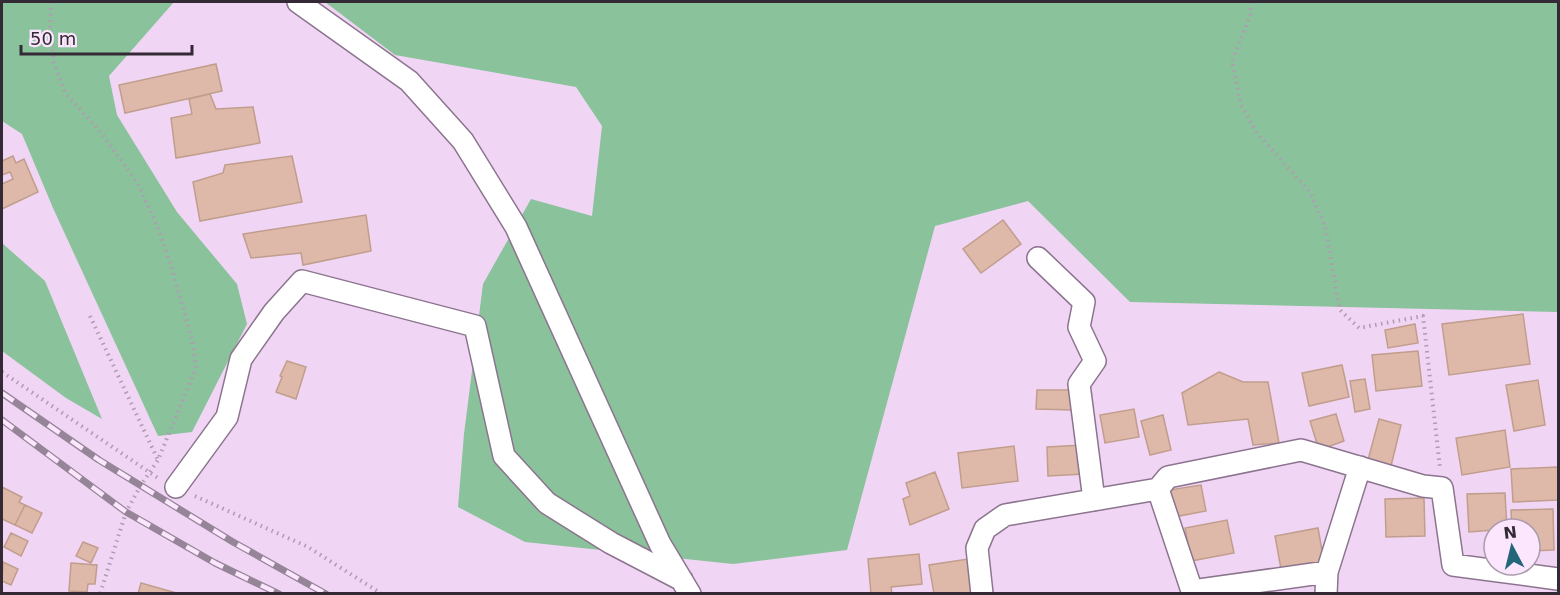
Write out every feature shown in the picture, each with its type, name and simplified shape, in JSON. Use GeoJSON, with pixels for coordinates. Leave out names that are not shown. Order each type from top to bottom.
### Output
{"type":"FeatureCollection","features":[{"type":"Feature","properties":{"kind":"street"},"geometry":{"type":"LineString","coordinates":[[298,2],[409,81],[463,141],[516,227],[660,544],[686,587]]}},
{"type":"Feature","properties":{"kind":"street"},"geometry":{"type":"LineString","coordinates":[[1038,258],[1084,302],[1079,327],[1095,361],[1079,384],[1094,500]]}},
{"type":"Feature","properties":{"kind":"street"},"geometry":{"type":"LineString","coordinates":[[176,487],[227,417],[242,359],[274,312],[302,281],[475,326],[504,456],[547,503],[686,587]]}},
{"type":"Feature","properties":{"kind":"street"},"geometry":{"type":"LineString","coordinates":[[982,594],[977,548],[985,529],[1005,515],[1158,489],[1168,477],[1301,450],[1423,486],[1442,488],[1453,565],[1558,579]]}},
{"type":"Feature","properties":{"kind":"street"},"geometry":{"type":"LineString","coordinates":[[1326,594],[1327,572],[1360,467]]}},
{"type":"Feature","properties":{"kind":"street"},"geometry":{"type":"LineString","coordinates":[[1158,489],[1192,591],[1327,572]]}},
{"type":"Feature","properties":{"kind":"path"},"geometry":{"type":"LineString","coordinates":[[51,2],[50,28],[54,63],[66,94],[99,130],[138,184],[158,228],[192,339],[196,368],[158,460],[126,512],[99,594]]}},
{"type":"Feature","properties":{"kind":"path"},"geometry":{"type":"LineString","coordinates":[[1251,2],[1250,16],[1232,62],[1241,105],[1257,133],[1310,192],[1325,226],[1340,310],[1359,328],[1423,316],[1442,488]]}},
{"type":"Feature","properties":{"kind":"path"},"geometry":{"type":"LineString","coordinates":[[90,316],[158,460]]}},
{"type":"Feature","properties":{"kind":"path"},"geometry":{"type":"LineString","coordinates":[[2,372],[149,473],[308,547],[382,594]]}},
{"type":"Feature","properties":{"kind":"green space"},"geometry":{"type":"Polygon","coordinates":[[[2,2],[174,2],[109,76],[117,115],[177,212],[237,284],[247,324],[192,432],[158,436],[53,208],[22,134],[2,121],[2,2]]]}},
{"type":"Feature","properties":{"kind":"green space"},"geometry":{"type":"Polygon","coordinates":[[[325,2],[1558,2],[1558,312],[1130,302],[1028,201],[935,226],[847,550],[733,564],[525,542],[458,507],[464,434],[483,284],[531,199],[592,216],[602,126],[576,87],[395,55],[325,2]]]}},
{"type":"Feature","properties":{"kind":"green space"},"geometry":{"type":"Polygon","coordinates":[[[2,243],[45,281],[102,419],[66,398],[2,351],[2,243]]]}},
{"type":"Feature","properties":{"kind":"building"},"geometry":{"type":"Polygon","coordinates":[[[216,64],[222,91],[125,113],[119,85],[216,64]]]}},
{"type":"Feature","properties":{"kind":"building"},"geometry":{"type":"Polygon","coordinates":[[[210,94],[216,109],[253,107],[260,143],[176,158],[171,118],[192,114],[189,99],[210,94]]]}},
{"type":"Feature","properties":{"kind":"building"},"geometry":{"type":"Polygon","coordinates":[[[13,156],[16,163],[24,159],[38,192],[2,209],[2,184],[13,179],[10,172],[2,175],[2,161],[13,156]]]}},
{"type":"Feature","properties":{"kind":"building"},"geometry":{"type":"Polygon","coordinates":[[[292,156],[302,202],[200,221],[193,182],[223,173],[225,165],[292,156]]]}},
{"type":"Feature","properties":{"kind":"building"},"geometry":{"type":"Polygon","coordinates":[[[366,215],[371,251],[303,265],[301,253],[251,258],[243,234],[366,215]]]}},
{"type":"Feature","properties":{"kind":"building"},"geometry":{"type":"Polygon","coordinates":[[[1003,220],[1021,244],[981,273],[963,249],[1003,220]]]}},
{"type":"Feature","properties":{"kind":"building"},"geometry":{"type":"Polygon","coordinates":[[[1523,314],[1530,364],[1449,375],[1442,324],[1523,314]]]}},
{"type":"Feature","properties":{"kind":"building"},"geometry":{"type":"Polygon","coordinates":[[[1415,324],[1418,343],[1388,348],[1385,330],[1415,324]]]}},
{"type":"Feature","properties":{"kind":"building"},"geometry":{"type":"Polygon","coordinates":[[[1418,351],[1422,386],[1376,391],[1372,355],[1418,351]]]}},
{"type":"Feature","properties":{"kind":"building"},"geometry":{"type":"Polygon","coordinates":[[[287,361],[306,367],[296,399],[276,392],[287,361]]]}},
{"type":"Feature","properties":{"kind":"building"},"geometry":{"type":"Polygon","coordinates":[[[1342,365],[1349,397],[1309,406],[1302,373],[1342,365]]]}},
{"type":"Feature","properties":{"kind":"building"},"geometry":{"type":"Polygon","coordinates":[[[1219,372],[1243,382],[1268,382],[1279,443],[1253,445],[1248,419],[1188,425],[1182,393],[1219,372]]]}},
{"type":"Feature","properties":{"kind":"building"},"geometry":{"type":"Polygon","coordinates":[[[1365,379],[1370,409],[1355,412],[1350,381],[1365,379]]]}},
{"type":"Feature","properties":{"kind":"building"},"geometry":{"type":"Polygon","coordinates":[[[1538,380],[1545,425],[1514,431],[1506,385],[1538,380]]]}},
{"type":"Feature","properties":{"kind":"building"},"geometry":{"type":"Polygon","coordinates":[[[1037,390],[1075,390],[1074,410],[1036,409],[1037,390]]]}},
{"type":"Feature","properties":{"kind":"building"},"geometry":{"type":"Polygon","coordinates":[[[1134,409],[1139,437],[1105,443],[1100,415],[1134,409]]]}},
{"type":"Feature","properties":{"kind":"building"},"geometry":{"type":"Polygon","coordinates":[[[1336,414],[1344,441],[1319,450],[1310,421],[1336,414]]]}},
{"type":"Feature","properties":{"kind":"building"},"geometry":{"type":"Polygon","coordinates":[[[1163,415],[1171,450],[1150,455],[1141,421],[1163,415]]]}},
{"type":"Feature","properties":{"kind":"building"},"geometry":{"type":"Polygon","coordinates":[[[1379,419],[1401,425],[1391,466],[1368,460],[1379,419]]]}},
{"type":"Feature","properties":{"kind":"building"},"geometry":{"type":"Polygon","coordinates":[[[1505,430],[1510,467],[1462,475],[1456,438],[1505,430]]]}},
{"type":"Feature","properties":{"kind":"building"},"geometry":{"type":"Polygon","coordinates":[[[1083,445],[1084,474],[1048,476],[1047,447],[1083,445]]]}},
{"type":"Feature","properties":{"kind":"building"},"geometry":{"type":"Polygon","coordinates":[[[1014,446],[1018,481],[962,488],[958,453],[1014,446]]]}},
{"type":"Feature","properties":{"kind":"building"},"geometry":{"type":"Polygon","coordinates":[[[1558,467],[1558,500],[1513,502],[1511,469],[1558,467]]]}},
{"type":"Feature","properties":{"kind":"building"},"geometry":{"type":"Polygon","coordinates":[[[935,472],[949,509],[910,525],[903,499],[910,496],[906,483],[935,472]]]}},
{"type":"Feature","properties":{"kind":"building"},"geometry":{"type":"Polygon","coordinates":[[[1201,485],[1206,511],[1174,517],[1169,490],[1201,485]]]}},
{"type":"Feature","properties":{"kind":"building"},"geometry":{"type":"Polygon","coordinates":[[[2,487],[22,497],[19,502],[25,505],[15,525],[2,519],[2,487]]]}},
{"type":"Feature","properties":{"kind":"building"},"geometry":{"type":"Polygon","coordinates":[[[1505,493],[1506,517],[1482,517],[1482,531],[1469,532],[1467,494],[1505,493]]]}},
{"type":"Feature","properties":{"kind":"building"},"geometry":{"type":"Polygon","coordinates":[[[1424,498],[1425,536],[1386,537],[1385,499],[1424,498]]]}},
{"type":"Feature","properties":{"kind":"building"},"geometry":{"type":"Polygon","coordinates":[[[25,505],[42,513],[32,533],[15,525],[25,505]]]}},
{"type":"Feature","properties":{"kind":"building"},"geometry":{"type":"Polygon","coordinates":[[[1553,509],[1554,550],[1542,550],[1542,517],[1511,517],[1511,510],[1553,509]]]}},
{"type":"Feature","properties":{"kind":"building"},"geometry":{"type":"Polygon","coordinates":[[[1227,520],[1234,553],[1191,561],[1185,528],[1227,520]]]}},
{"type":"Feature","properties":{"kind":"building"},"geometry":{"type":"Polygon","coordinates":[[[1318,528],[1324,562],[1281,569],[1275,536],[1318,528]]]}},
{"type":"Feature","properties":{"kind":"building"},"geometry":{"type":"Polygon","coordinates":[[[11,533],[28,541],[21,556],[4,547],[11,533]]]}},
{"type":"Feature","properties":{"kind":"building"},"geometry":{"type":"Polygon","coordinates":[[[83,542],[98,548],[91,563],[76,556],[83,542]]]}},
{"type":"Feature","properties":{"kind":"building"},"geometry":{"type":"Polygon","coordinates":[[[919,554],[922,584],[891,587],[892,594],[871,594],[868,559],[919,554]]]}},
{"type":"Feature","properties":{"kind":"building"},"geometry":{"type":"Polygon","coordinates":[[[968,559],[973,594],[934,594],[929,565],[968,559]]]}},
{"type":"Feature","properties":{"kind":"building"},"geometry":{"type":"Polygon","coordinates":[[[3,562],[18,569],[11,585],[2,581],[3,562]]]}},
{"type":"Feature","properties":{"kind":"building"},"geometry":{"type":"Polygon","coordinates":[[[71,563],[97,565],[95,584],[88,584],[87,592],[69,591],[71,563]]]}},
{"type":"Feature","properties":{"kind":"building"},"geometry":{"type":"Polygon","coordinates":[[[141,583],[180,594],[138,594],[141,583]]]}},
{"type":"Feature","properties":{"kind":"railway"},"geometry":{"type":"LineString","coordinates":[[2,393],[99,460],[233,542],[326,594]]}},
{"type":"Feature","properties":{"kind":"railway"},"geometry":{"type":"LineString","coordinates":[[2,420],[126,512],[215,563],[279,594]]}}]}
